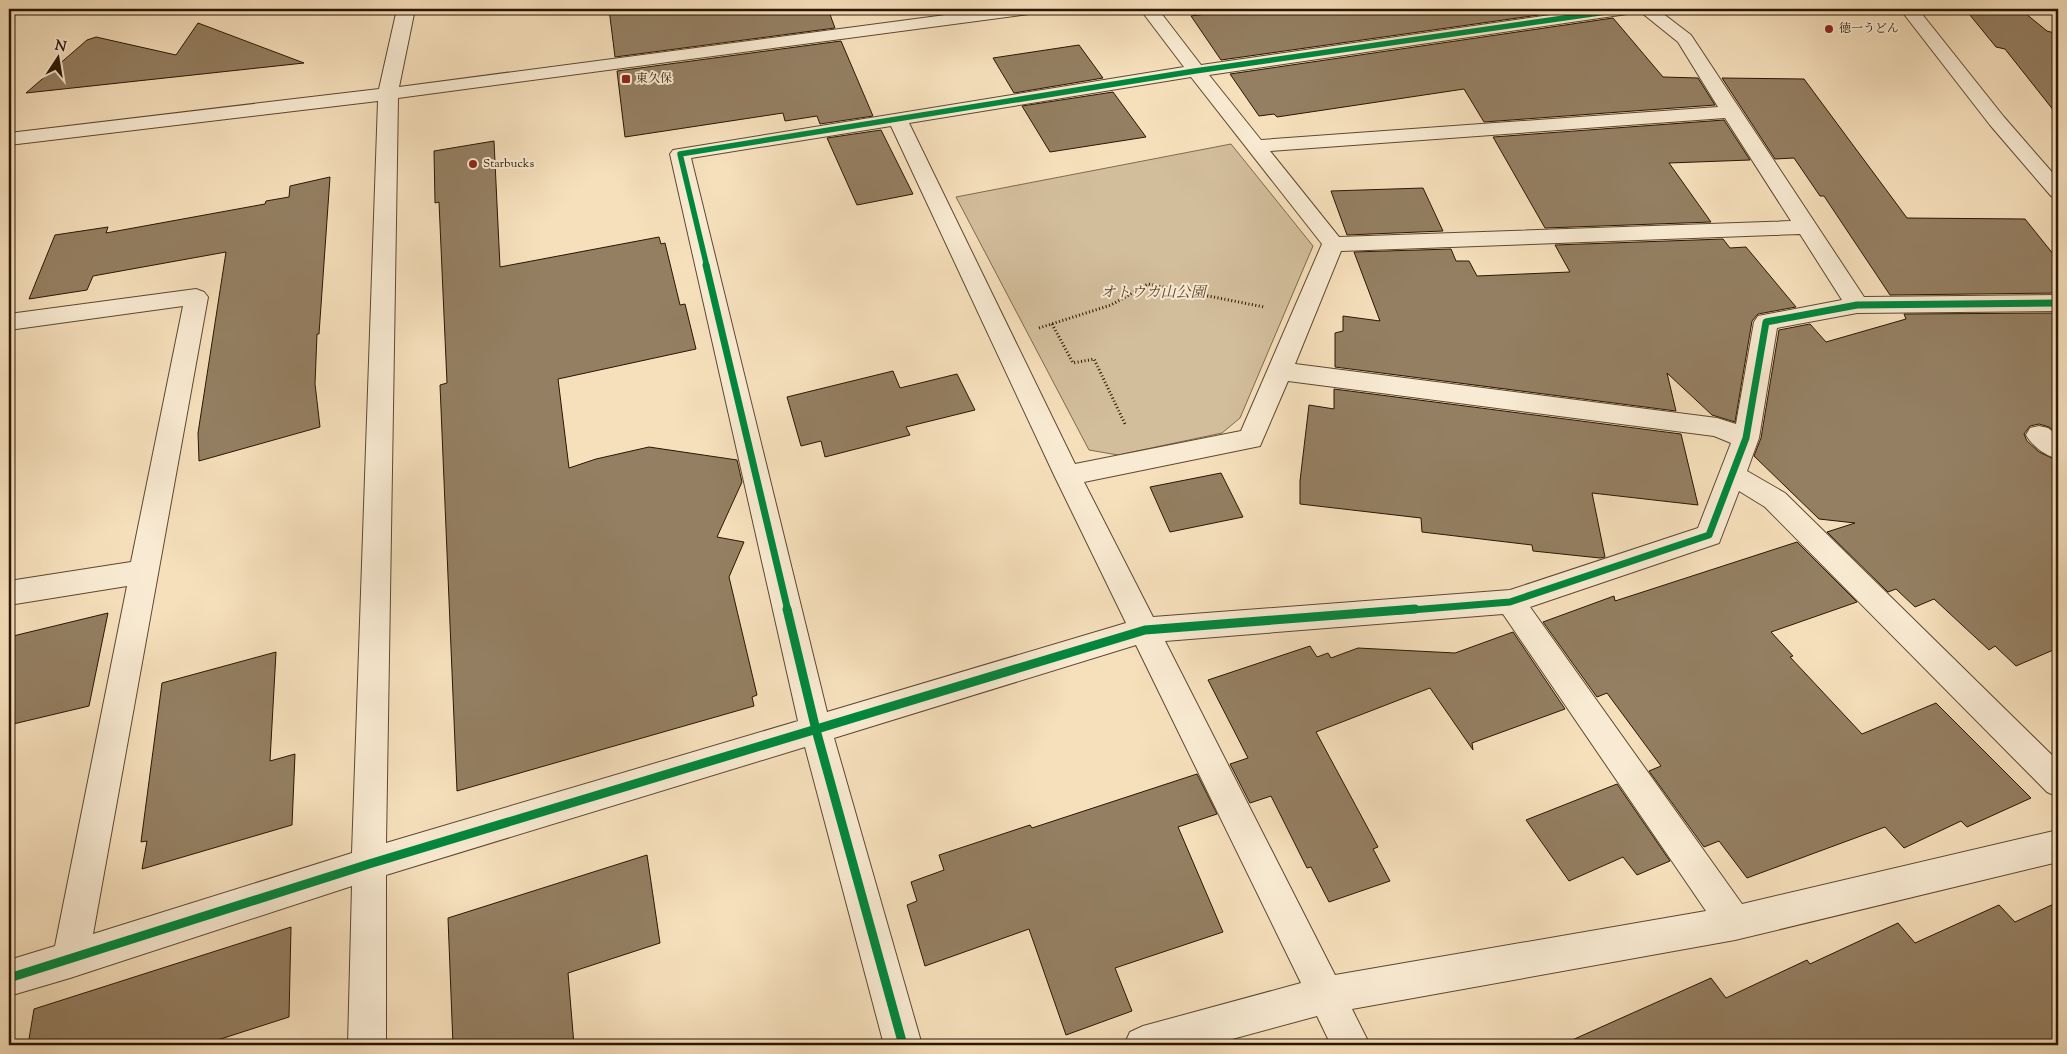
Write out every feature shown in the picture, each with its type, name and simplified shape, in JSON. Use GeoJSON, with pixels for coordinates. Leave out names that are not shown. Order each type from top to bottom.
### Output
{"type":"FeatureCollection","features":[{"type":"Feature","properties":{"kind":"street"},"geometry":{"type":"LineString","coordinates":[[367,1045],[368,864],[388,94],[406,9]]}},
{"type":"Feature","properties":{"kind":"street"},"geometry":{"type":"LineString","coordinates":[[9,139],[388,94],[1029,9]]}},
{"type":"Feature","properties":{"kind":"street"},"geometry":{"type":"LineString","coordinates":[[1149,9],[1333,244]]}},
{"type":"Feature","properties":{"kind":"street"},"geometry":{"type":"LineString","coordinates":[[903,1045],[816,730],[680,154],[898,120],[1195,70],[1627,9]]}},
{"type":"Feature","properties":{"kind":"street"},"geometry":{"type":"LineString","coordinates":[[1646,9],[1685,39],[1806,228],[1858,305]]}},
{"type":"Feature","properties":{"kind":"street"},"geometry":{"type":"LineString","coordinates":[[1909,9],[1997,120],[2058,192]]}},
{"type":"Feature","properties":{"kind":"street"},"geometry":{"type":"LineString","coordinates":[[1258,146],[1731,112]]}},
{"type":"Feature","properties":{"kind":"street"},"geometry":{"type":"LineString","coordinates":[[898,120],[1067,475],[1351,1045]]}},
{"type":"Feature","properties":{"kind":"street"},"geometry":{"type":"LineString","coordinates":[[1333,244],[1806,228]]}},
{"type":"Feature","properties":{"kind":"street"},"geometry":{"type":"LineString","coordinates":[[1067,475],[1251,439],[1333,244]]}},
{"type":"Feature","properties":{"kind":"street"},"geometry":{"type":"LineString","coordinates":[[9,322],[196,297],[70,960]]}},
{"type":"Feature","properties":{"kind":"street"},"geometry":{"type":"LineString","coordinates":[[9,978],[368,864],[1145,630],[1510,602],[1709,535],[1746,438],[1766,322],[1858,305],[2058,303]]}},
{"type":"Feature","properties":{"kind":"street"},"geometry":{"type":"LineString","coordinates":[[1280,371],[1717,427],[1746,438]]}},
{"type":"Feature","properties":{"kind":"street"},"geometry":{"type":"LineString","coordinates":[[1733,475],[1775,500],[2058,782]]}},
{"type":"Feature","properties":{"kind":"street"},"geometry":{"type":"LineString","coordinates":[[9,593],[144,572]]}},
{"type":"Feature","properties":{"kind":"street"},"geometry":{"type":"LineString","coordinates":[[1510,602],[1735,922]]}},
{"type":"Feature","properties":{"kind":"street"},"geometry":{"type":"LineString","coordinates":[[1143,1045],[1326,995],[1735,922],[2058,846]]}},
{"type":"Feature","properties":{"kind":"path"},"geometry":{"type":"LineString","coordinates":[[1003,339],[1111,306],[1148,284],[1264,307],[1261,316]]}},
{"type":"Feature","properties":{"kind":"path"},"geometry":{"type":"LineString","coordinates":[[1052,324],[1073,363],[1094,359],[1143,460]]}},
{"type":"Feature","properties":{"kind":"green space","name":"オトウカ山公園"},"geometry":{"type":"Polygon","coordinates":[[[1231,144],[1313,246],[1240,418],[1222,433],[1118,455],[1089,450],[956,197],[1231,144]]]}},
{"type":"Feature","properties":{"kind":"building"},"geometry":{"type":"Polygon","coordinates":[[[609,9],[828,9],[835,28],[615,57],[609,9]]]}},
{"type":"Feature","properties":{"kind":"building"},"geometry":{"type":"Polygon","coordinates":[[[1244,9],[1581,9],[1221,60],[1191,16],[1244,9]]]}},
{"type":"Feature","properties":{"kind":"building"},"geometry":{"type":"Polygon","coordinates":[[[1965,9],[2020,9],[2047,31],[2058,34],[2058,116],[2005,49],[1996,47],[1965,9]]]}},
{"type":"Feature","properties":{"kind":"building"},"geometry":{"type":"Polygon","coordinates":[[[1613,18],[1663,77],[1698,78],[1715,105],[1484,122],[1464,89],[1277,117],[1274,114],[1259,116],[1230,74],[1613,18]]]}},
{"type":"Feature","properties":{"kind":"building"},"geometry":{"type":"Polygon","coordinates":[[[198,23],[304,63],[26,93],[87,40],[96,37],[176,55],[198,23]]]}},
{"type":"Feature","properties":{"kind":"building"},"geometry":{"type":"Polygon","coordinates":[[[841,41],[873,116],[820,124],[817,116],[785,121],[783,113],[625,137],[617,71],[841,41]]]}},
{"type":"Feature","properties":{"kind":"building"},"geometry":{"type":"Polygon","coordinates":[[[1079,45],[1103,78],[1014,93],[993,58],[1079,45]]]}},
{"type":"Feature","properties":{"kind":"building"},"geometry":{"type":"Polygon","coordinates":[[[1722,78],[1804,79],[1907,218],[2025,219],[2058,260],[2058,293],[1890,295],[1824,196],[1820,196],[1794,158],[1775,159],[1722,78]]]}},
{"type":"Feature","properties":{"kind":"building"},"geometry":{"type":"Polygon","coordinates":[[[1113,92],[1146,137],[1050,152],[1022,106],[1113,92]]]}},
{"type":"Feature","properties":{"kind":"building"},"geometry":{"type":"Polygon","coordinates":[[[1724,120],[1750,160],[1669,163],[1711,222],[1545,228],[1493,137],[1724,120]]]}},
{"type":"Feature","properties":{"kind":"building"},"geometry":{"type":"Polygon","coordinates":[[[881,130],[913,194],[857,205],[827,138],[881,130]]]}},
{"type":"Feature","properties":{"kind":"building"},"geometry":{"type":"Polygon","coordinates":[[[494,141],[500,267],[659,237],[661,244],[665,243],[680,305],[685,304],[696,349],[558,379],[569,468],[596,459],[649,447],[737,460],[742,482],[717,537],[744,542],[729,577],[757,695],[752,697],[754,706],[457,791],[440,385],[447,383],[439,202],[435,203],[434,151],[494,141]]]}},
{"type":"Feature","properties":{"kind":"building"},"geometry":{"type":"Polygon","coordinates":[[[330,177],[319,334],[317,334],[315,384],[320,427],[199,461],[198,433],[226,252],[93,276],[87,290],[29,299],[55,235],[108,227],[106,233],[265,204],[266,201],[289,197],[290,186],[330,177]]]}},
{"type":"Feature","properties":{"kind":"building"},"geometry":{"type":"Polygon","coordinates":[[[1423,188],[1443,231],[1347,235],[1331,191],[1423,188]]]}},
{"type":"Feature","properties":{"kind":"building"},"geometry":{"type":"Polygon","coordinates":[[[1723,239],[1730,248],[1746,247],[1796,307],[1758,314],[1752,321],[1735,422],[1712,415],[1667,373],[1676,411],[1335,367],[1335,333],[1343,331],[1343,316],[1380,321],[1354,252],[1451,249],[1456,261],[1469,261],[1477,276],[1570,272],[1555,245],[1723,239]]]}},
{"type":"Feature","properties":{"kind":"building"},"geometry":{"type":"Polygon","coordinates":[[[2058,313],[2058,434],[2049,427],[2039,424],[2030,426],[2024,434],[2027,441],[2039,452],[2058,461],[2058,648],[2016,666],[1995,646],[1989,650],[1934,599],[1915,607],[1896,589],[1888,592],[1827,532],[1855,523],[1819,519],[1754,456],[1761,438],[1779,330],[1810,324],[1826,342],[1906,319],[1904,314],[2058,313]]]}},
{"type":"Feature","properties":{"kind":"building"},"geometry":{"type":"Polygon","coordinates":[[[893,371],[900,388],[957,374],[975,410],[906,427],[910,435],[825,457],[821,441],[801,446],[787,397],[893,371]]]}},
{"type":"Feature","properties":{"kind":"building"},"geometry":{"type":"Polygon","coordinates":[[[1334,389],[1681,434],[1698,505],[1592,493],[1605,557],[1600,558],[1533,551],[1532,545],[1422,532],[1421,518],[1300,504],[1300,481],[1309,405],[1334,409],[1334,389]]]}},
{"type":"Feature","properties":{"kind":"building"},"geometry":{"type":"Polygon","coordinates":[[[1221,473],[1243,517],[1170,532],[1150,487],[1221,473]]]}},
{"type":"Feature","properties":{"kind":"building"},"geometry":{"type":"Polygon","coordinates":[[[1797,542],[1857,602],[1771,632],[1793,656],[1790,657],[1862,734],[1936,703],[2031,798],[1967,827],[1961,821],[1904,848],[1885,827],[1747,878],[1719,841],[1704,847],[1649,771],[1661,766],[1607,693],[1597,697],[1543,622],[1614,596],[1615,601],[1797,542]]]}},
{"type":"Feature","properties":{"kind":"building"},"geometry":{"type":"Polygon","coordinates":[[[108,613],[89,706],[9,725],[9,637],[108,613]]]}},
{"type":"Feature","properties":{"kind":"building"},"geometry":{"type":"Polygon","coordinates":[[[1513,632],[1565,709],[1472,743],[1473,750],[1430,688],[1316,732],[1378,847],[1373,849],[1390,881],[1329,902],[1311,867],[1307,868],[1271,796],[1250,803],[1230,764],[1248,758],[1208,680],[1310,646],[1317,657],[1328,653],[1331,658],[1358,648],[1455,653],[1513,632]]]}},
{"type":"Feature","properties":{"kind":"building"},"geometry":{"type":"Polygon","coordinates":[[[276,652],[270,761],[295,754],[292,825],[142,869],[147,841],[141,842],[162,683],[276,652]]]}},
{"type":"Feature","properties":{"kind":"building"},"geometry":{"type":"Polygon","coordinates":[[[1197,774],[1217,814],[1178,827],[1223,932],[1115,968],[1132,1011],[1066,1035],[1029,929],[925,966],[907,905],[917,901],[911,882],[944,870],[939,855],[1030,825],[1032,828],[1197,774]]]}},
{"type":"Feature","properties":{"kind":"building"},"geometry":{"type":"Polygon","coordinates":[[[1617,784],[1670,861],[1637,875],[1623,857],[1569,881],[1526,820],[1617,784]]]}},
{"type":"Feature","properties":{"kind":"building"},"geometry":{"type":"Polygon","coordinates":[[[647,855],[660,943],[568,973],[574,1045],[453,1045],[448,918],[647,855]]]}},
{"type":"Feature","properties":{"kind":"building"},"geometry":{"type":"Polygon","coordinates":[[[2058,902],[2058,1045],[1561,1045],[1711,978],[1726,998],[1807,960],[1810,964],[1898,923],[1915,943],[1999,905],[2015,922],[2058,902]]]}},
{"type":"Feature","properties":{"kind":"building"},"geometry":{"type":"Polygon","coordinates":[[[291,927],[289,1017],[202,1045],[28,1045],[34,1009],[291,927]]]}},
{"type":"Feature","properties":{"kind":"cycle path"},"geometry":{"type":"LineString","coordinates":[[903,1045],[816,730],[680,154],[1195,71],[1627,9]]}},
{"type":"Feature","properties":{"kind":"cycle path"},"geometry":{"type":"LineString","coordinates":[[9,978],[369,864],[1145,630],[1510,602],[1709,535],[1746,438],[1766,322],[1857,305],[2058,303]]}},
{"type":"Feature","properties":{"kind":"place","name":"徳一うどん"},"geometry":{"type":"Point","coordinates":[1829,29]}},
{"type":"Feature","properties":{"kind":"place","name":"東久保"},"geometry":{"type":"Point","coordinates":[626,79]}},
{"type":"Feature","properties":{"kind":"place","name":"Starbucks"},"geometry":{"type":"Point","coordinates":[473,164]}}]}
